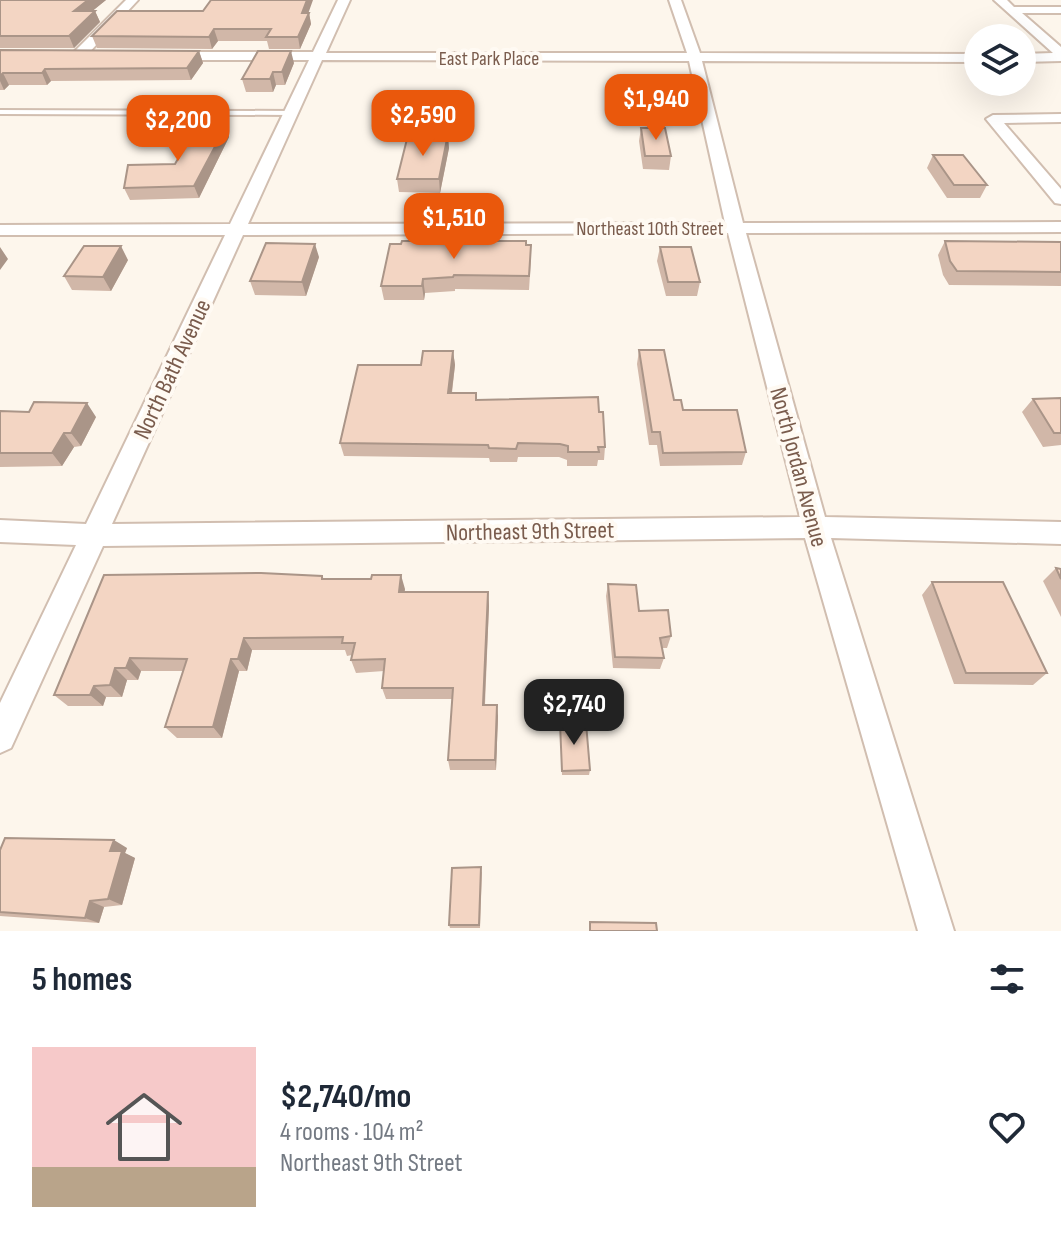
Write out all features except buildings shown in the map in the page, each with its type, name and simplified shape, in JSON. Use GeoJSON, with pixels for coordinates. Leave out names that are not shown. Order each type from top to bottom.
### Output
{"type":"FeatureCollection","features":[{"type":"Feature","properties":{"kind":"street"},"geometry":{"type":"LineString","coordinates":[[79,55],[132,0]]}},
{"type":"Feature","properties":{"kind":"street","name":"North Bath Avenue"},"geometry":{"type":"LineString","coordinates":[[0,737],[344,0]]}},
{"type":"Feature","properties":{"kind":"street","name":"North Jordan Avenue"},"geometry":{"type":"LineString","coordinates":[[675,0],[695,59],[709,128],[815,527],[936,931]]}},
{"type":"Feature","properties":{"kind":"street"},"geometry":{"type":"LineString","coordinates":[[1000,0],[1061,56]]}},
{"type":"Feature","properties":{"kind":"street"},"geometry":{"type":"LineString","coordinates":[[1011,10],[1061,10]]}},
{"type":"Feature","properties":{"kind":"street"},"geometry":{"type":"LineString","coordinates":[[63,55],[95,55]]}},
{"type":"Feature","properties":{"kind":"street","name":"East Park Place"},"geometry":{"type":"LineString","coordinates":[[158,55],[964,58]]}},
{"type":"Feature","properties":{"kind":"street"},"geometry":{"type":"LineString","coordinates":[[1036,57],[1061,56]]}},
{"type":"Feature","properties":{"kind":"street"},"geometry":{"type":"LineString","coordinates":[[1061,118],[993,119],[1061,199]]}},
{"type":"Feature","properties":{"kind":"street","name":"Northeast 10th Street"},"geometry":{"type":"LineString","coordinates":[[0,230],[1061,227]]}},
{"type":"Feature","properties":{"kind":"street","name":"Northeast 9th Street"},"geometry":{"type":"LineString","coordinates":[[0,531],[96,535],[815,527],[1061,533]]}},
{"type":"Feature","properties":{"kind":"lane"},"geometry":{"type":"LineString","coordinates":[[0,112],[292,113]]}}]}
